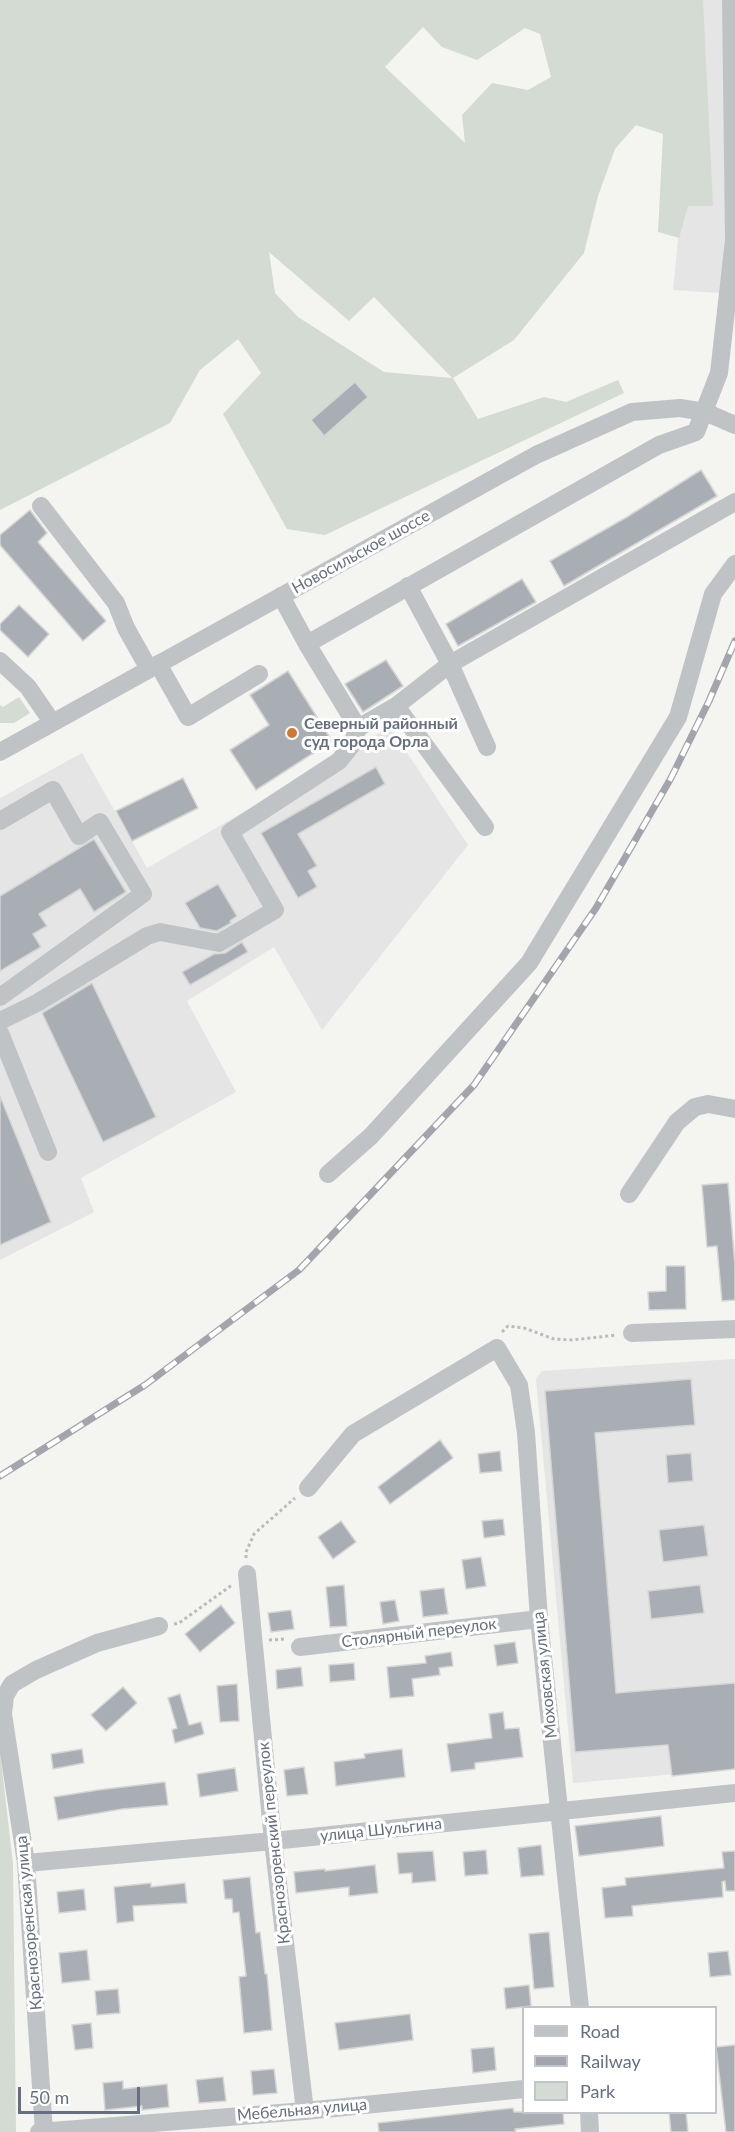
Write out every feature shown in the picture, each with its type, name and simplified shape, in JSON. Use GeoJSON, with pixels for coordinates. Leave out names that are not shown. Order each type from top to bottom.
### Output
{"type":"FeatureCollection","features":[{"type":"Feature","properties":{"kind":"street"},"geometry":{"type":"LineString","coordinates":[[307,644],[659,445],[696,432],[719,373],[733,286],[730,0]]}},
{"type":"Feature","properties":{"kind":"street","name":"Новосильское шоссе"},"geometry":{"type":"LineString","coordinates":[[0,752],[536,455],[632,412],[680,408],[705,412],[735,425]]}},
{"type":"Feature","properties":{"kind":"street"},"geometry":{"type":"LineString","coordinates":[[0,1021],[37,1004],[147,936],[160,932],[219,943],[275,910],[230,832],[339,761],[351,746],[358,728],[396,706],[450,664],[735,502]]}},
{"type":"Feature","properties":{"kind":"street"},"geometry":{"type":"LineString","coordinates":[[40,506],[116,603],[126,628],[188,717],[259,674]]}},
{"type":"Feature","properties":{"kind":"street"},"geometry":{"type":"LineString","coordinates":[[328,1174],[371,1137],[529,963],[678,717],[713,594],[735,564]]}},
{"type":"Feature","properties":{"kind":"street"},"geometry":{"type":"LineString","coordinates":[[408,586],[450,664],[487,747]]}},
{"type":"Feature","properties":{"kind":"street"},"geometry":{"type":"LineString","coordinates":[[281,596],[358,728]]}},
{"type":"Feature","properties":{"kind":"street"},"geometry":{"type":"LineString","coordinates":[[4,671],[28,687],[52,722]]}},
{"type":"Feature","properties":{"kind":"street"},"geometry":{"type":"LineString","coordinates":[[396,706],[485,826]]}},
{"type":"Feature","properties":{"kind":"street"},"geometry":{"type":"LineString","coordinates":[[0,821],[53,790],[79,836],[100,822],[143,894],[0,997]]}},
{"type":"Feature","properties":{"kind":"street"},"geometry":{"type":"LineString","coordinates":[[0,1033],[48,1152]]}},
{"type":"Feature","properties":{"kind":"street"},"geometry":{"type":"LineString","coordinates":[[629,1194],[677,1122],[695,1107],[708,1104],[735,1109]]}},
{"type":"Feature","properties":{"kind":"street"},"geometry":{"type":"LineString","coordinates":[[632,1333],[735,1329]]}},
{"type":"Feature","properties":{"kind":"street"},"geometry":{"type":"LineString","coordinates":[[308,1488],[353,1434],[497,1348]]}},
{"type":"Feature","properties":{"kind":"street","name":"Моховская улица"},"geometry":{"type":"LineString","coordinates":[[497,1348],[519,1384],[526,1433],[539,1619],[580,2006]]}},
{"type":"Feature","properties":{"kind":"street","name":"Краснозоренский переулок"},"geometry":{"type":"LineString","coordinates":[[247,1574],[273,1841],[305,2111]]}},
{"type":"Feature","properties":{"kind":"street","name":"Столярный переулок"},"geometry":{"type":"LineString","coordinates":[[300,1647],[539,1619]]}},
{"type":"Feature","properties":{"kind":"street","name":"Краснозоренская улица"},"geometry":{"type":"LineString","coordinates":[[42,2131],[26,1863],[3,1714],[4,1696],[12,1684],[36,1670],[97,1643],[159,1626]]}},
{"type":"Feature","properties":{"kind":"street","name":"улица Шульгина"},"geometry":{"type":"LineString","coordinates":[[26,1863],[273,1841],[735,1792]]}},
{"type":"Feature","properties":{"kind":"street","name":"Мебельная улица"},"geometry":{"type":"LineString","coordinates":[[42,2131],[305,2111],[522,2089]]}},
{"type":"Feature","properties":{"kind":"street"},"geometry":{"type":"LineString","coordinates":[[589,2114],[590,2132]]}},
{"type":"Feature","properties":{"kind":"path"},"geometry":{"type":"LineString","coordinates":[[497,1348],[500,1335],[508,1326],[524,1328],[554,1339],[572,1340],[632,1333]]}},
{"type":"Feature","properties":{"kind":"path"},"geometry":{"type":"LineString","coordinates":[[252,1639],[264,1641],[287,1639],[300,1647]]}},
{"type":"Feature","properties":{"kind":"shaded area"},"geometry":{"type":"Polygon","coordinates":[[[702,0],[735,0],[735,294],[673,290],[702,0]]]}},
{"type":"Feature","properties":{"kind":"shaded area"},"geometry":{"type":"Polygon","coordinates":[[[390,727],[468,845],[322,1030],[274,947],[187,1001],[236,1092],[81,1178],[94,1212],[0,1260],[0,798],[82,753],[147,868],[390,727]]]}},
{"type":"Feature","properties":{"kind":"shaded area"},"geometry":{"type":"Polygon","coordinates":[[[735,1359],[735,1769],[573,1783],[536,1379],[542,1371],[735,1359]]]}},
{"type":"Feature","properties":{"kind":"green space"},"geometry":{"type":"Polygon","coordinates":[[[0,0],[703,0],[713,206],[688,206],[679,238],[658,232],[663,134],[636,125],[615,149],[598,196],[584,253],[514,340],[453,378],[478,419],[544,397],[566,402],[618,380],[624,393],[325,535],[287,529],[223,414],[261,373],[238,339],[200,370],[170,423],[0,510],[0,0]],[[423,27],[385,67],[465,143],[462,115],[492,83],[528,90],[551,77],[540,34],[525,28],[477,60],[442,47],[423,27]],[[269,252],[275,293],[298,317],[384,372],[452,378],[374,297],[349,321],[269,252]]]}},
{"type":"Feature","properties":{"kind":"green space"},"geometry":{"type":"Polygon","coordinates":[[[19,697],[30,713],[14,723],[0,723],[0,705],[3,707],[19,697]]]}},
{"type":"Feature","properties":{"kind":"green space"},"geometry":{"type":"Polygon","coordinates":[[[0,1751],[13,1864],[16,2132],[0,2132],[0,1751]]]}},
{"type":"Feature","properties":{"kind":"building"},"geometry":{"type":"Polygon","coordinates":[[[355,382],[368,397],[324,436],[311,420],[355,382]]]}},
{"type":"Feature","properties":{"kind":"building"},"geometry":{"type":"Polygon","coordinates":[[[701,470],[717,496],[564,586],[550,561],[627,517],[701,470]]]}},
{"type":"Feature","properties":{"kind":"building"},"geometry":{"type":"Polygon","coordinates":[[[30,510],[47,533],[38,542],[106,621],[83,641],[0,545],[0,535],[30,510]]]}},
{"type":"Feature","properties":{"kind":"building"},"geometry":{"type":"Polygon","coordinates":[[[522,579],[536,602],[458,646],[446,624],[522,579]]]}},
{"type":"Feature","properties":{"kind":"building"},"geometry":{"type":"Polygon","coordinates":[[[19,605],[49,634],[28,657],[0,630],[0,624],[19,605]]]}},
{"type":"Feature","properties":{"kind":"building"},"geometry":{"type":"Polygon","coordinates":[[[386,660],[403,686],[363,712],[345,684],[386,660]]]}},
{"type":"Feature","properties":{"kind":"building","name":"Северный районный суд города Орла"},"geometry":{"type":"Polygon","coordinates":[[[288,671],[332,741],[256,790],[230,750],[269,725],[250,695],[288,671]]]}},
{"type":"Feature","properties":{"kind":"building"},"geometry":{"type":"Polygon","coordinates":[[[376,767],[385,784],[298,834],[317,866],[308,871],[317,887],[298,898],[261,833],[376,767]]]}},
{"type":"Feature","properties":{"kind":"building"},"geometry":{"type":"Polygon","coordinates":[[[183,778],[198,808],[132,841],[116,811],[183,778]]]}},
{"type":"Feature","properties":{"kind":"building"},"geometry":{"type":"Polygon","coordinates":[[[94,839],[126,892],[94,912],[80,889],[39,914],[47,926],[33,934],[41,947],[0,971],[0,896],[94,839]]]}},
{"type":"Feature","properties":{"kind":"building"},"geometry":{"type":"Polygon","coordinates":[[[218,884],[237,916],[230,921],[231,923],[217,931],[200,928],[185,903],[218,884]]]}},
{"type":"Feature","properties":{"kind":"building"},"geometry":{"type":"Polygon","coordinates":[[[242,942],[248,952],[190,985],[182,972],[214,954],[225,953],[242,942]]]}},
{"type":"Feature","properties":{"kind":"building"},"geometry":{"type":"Polygon","coordinates":[[[92,983],[156,1117],[103,1142],[42,1013],[92,983]]]}},
{"type":"Feature","properties":{"kind":"building"},"geometry":{"type":"Polygon","coordinates":[[[0,1096],[51,1222],[0,1245],[0,1096]]]}},
{"type":"Feature","properties":{"kind":"building"},"geometry":{"type":"Polygon","coordinates":[[[728,1183],[735,1265],[735,1300],[722,1301],[717,1246],[707,1247],[702,1185],[728,1183]]]}},
{"type":"Feature","properties":{"kind":"building"},"geometry":{"type":"Polygon","coordinates":[[[666,1266],[685,1266],[686,1309],[649,1310],[648,1292],[666,1291],[666,1266]]]}},
{"type":"Feature","properties":{"kind":"building"},"geometry":{"type":"Polygon","coordinates":[[[691,1379],[695,1425],[595,1433],[616,1693],[735,1683],[735,1769],[672,1776],[668,1745],[575,1752],[545,1391],[691,1379]]]}},
{"type":"Feature","properties":{"kind":"building"},"geometry":{"type":"Polygon","coordinates":[[[440,1440],[453,1458],[390,1504],[378,1487],[440,1440]]]}},
{"type":"Feature","properties":{"kind":"building"},"geometry":{"type":"Polygon","coordinates":[[[500,1451],[502,1471],[480,1473],[478,1454],[500,1451]]]}},
{"type":"Feature","properties":{"kind":"building"},"geometry":{"type":"Polygon","coordinates":[[[691,1453],[693,1481],[668,1483],[666,1455],[691,1453]]]}},
{"type":"Feature","properties":{"kind":"building"},"geometry":{"type":"Polygon","coordinates":[[[503,1519],[505,1535],[484,1538],[482,1521],[503,1519]]]}},
{"type":"Feature","properties":{"kind":"building"},"geometry":{"type":"Polygon","coordinates":[[[341,1521],[356,1542],[333,1559],[318,1537],[341,1521]]]}},
{"type":"Feature","properties":{"kind":"building"},"geometry":{"type":"Polygon","coordinates":[[[704,1525],[708,1556],[663,1562],[659,1530],[704,1525]]]}},
{"type":"Feature","properties":{"kind":"building"},"geometry":{"type":"Polygon","coordinates":[[[481,1557],[486,1586],[466,1589],[462,1560],[481,1557]]]}},
{"type":"Feature","properties":{"kind":"building"},"geometry":{"type":"Polygon","coordinates":[[[344,1585],[347,1626],[330,1627],[326,1587],[344,1585]]]}},
{"type":"Feature","properties":{"kind":"building"},"geometry":{"type":"Polygon","coordinates":[[[700,1585],[704,1613],[651,1619],[648,1591],[700,1585]]]}},
{"type":"Feature","properties":{"kind":"building"},"geometry":{"type":"Polygon","coordinates":[[[444,1588],[448,1614],[423,1617],[420,1591],[444,1588]]]}},
{"type":"Feature","properties":{"kind":"building"},"geometry":{"type":"Polygon","coordinates":[[[395,1600],[399,1621],[383,1624],[380,1602],[395,1600]]]}},
{"type":"Feature","properties":{"kind":"building"},"geometry":{"type":"Polygon","coordinates":[[[221,1605],[235,1623],[200,1652],[185,1634],[221,1605]]]}},
{"type":"Feature","properties":{"kind":"building"},"geometry":{"type":"Polygon","coordinates":[[[291,1610],[294,1629],[271,1632],[268,1613],[291,1610]]]}},
{"type":"Feature","properties":{"kind":"building"},"geometry":{"type":"Polygon","coordinates":[[[515,1642],[518,1663],[497,1666],[494,1645],[515,1642]]]}},
{"type":"Feature","properties":{"kind":"building"},"geometry":{"type":"Polygon","coordinates":[[[451,1652],[453,1666],[439,1668],[440,1675],[412,1679],[414,1696],[390,1698],[387,1667],[426,1663],[425,1656],[451,1652]]]}},
{"type":"Feature","properties":{"kind":"building"},"geometry":{"type":"Polygon","coordinates":[[[354,1663],[355,1680],[330,1682],[329,1665],[354,1663]]]}},
{"type":"Feature","properties":{"kind":"building"},"geometry":{"type":"Polygon","coordinates":[[[301,1667],[303,1686],[277,1689],[276,1670],[301,1667]]]}},
{"type":"Feature","properties":{"kind":"building"},"geometry":{"type":"Polygon","coordinates":[[[237,1684],[239,1721],[220,1722],[217,1686],[237,1684]]]}},
{"type":"Feature","properties":{"kind":"building"},"geometry":{"type":"Polygon","coordinates":[[[123,1687],[137,1703],[106,1731],[91,1715],[123,1687]]]}},
{"type":"Feature","properties":{"kind":"building"},"geometry":{"type":"Polygon","coordinates":[[[180,1694],[189,1725],[201,1722],[204,1734],[175,1743],[172,1730],[177,1728],[168,1698],[180,1694]]]}},
{"type":"Feature","properties":{"kind":"building"},"geometry":{"type":"Polygon","coordinates":[[[503,1712],[505,1729],[519,1728],[523,1757],[475,1763],[475,1769],[451,1772],[447,1744],[492,1738],[489,1714],[503,1712]]]}},
{"type":"Feature","properties":{"kind":"building"},"geometry":{"type":"Polygon","coordinates":[[[82,1749],[84,1763],[53,1769],[51,1754],[82,1749]]]}},
{"type":"Feature","properties":{"kind":"building"},"geometry":{"type":"Polygon","coordinates":[[[402,1749],[405,1777],[336,1786],[334,1762],[365,1758],[364,1754],[402,1749]]]}},
{"type":"Feature","properties":{"kind":"building"},"geometry":{"type":"Polygon","coordinates":[[[304,1767],[308,1794],[287,1796],[284,1770],[304,1767]]]}},
{"type":"Feature","properties":{"kind":"building"},"geometry":{"type":"Polygon","coordinates":[[[235,1768],[238,1791],[200,1797],[197,1774],[235,1768]]]}},
{"type":"Feature","properties":{"kind":"building"},"geometry":{"type":"Polygon","coordinates":[[[165,1782],[168,1805],[122,1809],[58,1820],[54,1797],[165,1782]]]}},
{"type":"Feature","properties":{"kind":"building"},"geometry":{"type":"Polygon","coordinates":[[[661,1816],[664,1846],[579,1856],[575,1826],[661,1816]]]}},
{"type":"Feature","properties":{"kind":"building"},"geometry":{"type":"Polygon","coordinates":[[[541,1845],[544,1875],[521,1877],[518,1848],[541,1845]]]}},
{"type":"Feature","properties":{"kind":"building"},"geometry":{"type":"Polygon","coordinates":[[[486,1850],[488,1874],[465,1876],[463,1852],[486,1850]]]}},
{"type":"Feature","properties":{"kind":"building"},"geometry":{"type":"Polygon","coordinates":[[[433,1851],[436,1881],[412,1883],[412,1873],[399,1874],[397,1853],[433,1851]]]}},
{"type":"Feature","properties":{"kind":"building"},"geometry":{"type":"Polygon","coordinates":[[[735,1851],[735,1891],[726,1891],[725,1881],[722,1882],[723,1897],[632,1906],[633,1916],[605,1918],[602,1888],[626,1885],[625,1878],[724,1868],[722,1852],[735,1851]]]}},
{"type":"Feature","properties":{"kind":"building"},"geometry":{"type":"Polygon","coordinates":[[[375,1865],[378,1893],[349,1896],[349,1887],[296,1893],[294,1872],[375,1865]]]}},
{"type":"Feature","properties":{"kind":"building"},"geometry":{"type":"Polygon","coordinates":[[[250,1877],[256,1933],[260,1932],[265,1974],[267,1974],[272,2030],[244,2033],[239,1977],[246,1976],[239,1912],[233,1913],[232,1899],[225,1899],[223,1880],[250,1877]]]}},
{"type":"Feature","properties":{"kind":"building"},"geometry":{"type":"Polygon","coordinates":[[[151,1883],[151,1887],[185,1883],[187,1903],[133,1906],[134,1921],[117,1923],[114,1887],[151,1883]]]}},
{"type":"Feature","properties":{"kind":"building"},"geometry":{"type":"Polygon","coordinates":[[[84,1889],[86,1910],[59,1913],[57,1892],[84,1889]]]}},
{"type":"Feature","properties":{"kind":"building"},"geometry":{"type":"Polygon","coordinates":[[[549,1932],[554,1987],[534,1989],[529,1934],[549,1932]]]}},
{"type":"Feature","properties":{"kind":"building"},"geometry":{"type":"Polygon","coordinates":[[[87,1950],[90,1980],[62,1983],[59,1953],[87,1950]]]}},
{"type":"Feature","properties":{"kind":"building"},"geometry":{"type":"Polygon","coordinates":[[[728,1951],[731,1975],[710,1977],[708,1953],[728,1951]]]}},
{"type":"Feature","properties":{"kind":"building"},"geometry":{"type":"Polygon","coordinates":[[[529,1985],[531,2006],[506,2009],[504,1988],[529,1985]]]}},
{"type":"Feature","properties":{"kind":"building"},"geometry":{"type":"Polygon","coordinates":[[[118,1989],[120,2013],[97,2015],[95,1991],[118,1989]]]}},
{"type":"Feature","properties":{"kind":"building"},"geometry":{"type":"Polygon","coordinates":[[[410,2014],[413,2040],[339,2050],[335,2023],[410,2014]]]}},
{"type":"Feature","properties":{"kind":"building"},"geometry":{"type":"Polygon","coordinates":[[[91,2023],[93,2048],[75,2050],[72,2025],[91,2023]]]}},
{"type":"Feature","properties":{"kind":"building"},"geometry":{"type":"Polygon","coordinates":[[[735,2045],[735,2132],[726,2132],[717,2047],[735,2045]]]}},
{"type":"Feature","properties":{"kind":"building"},"geometry":{"type":"Polygon","coordinates":[[[494,2047],[496,2070],[473,2073],[471,2049],[494,2047]]]}},
{"type":"Feature","properties":{"kind":"building"},"geometry":{"type":"Polygon","coordinates":[[[274,2069],[277,2093],[253,2095],[251,2071],[274,2069]]]}},
{"type":"Feature","properties":{"kind":"building"},"geometry":{"type":"Polygon","coordinates":[[[223,2077],[226,2101],[199,2103],[196,2080],[223,2077]]]}},
{"type":"Feature","properties":{"kind":"building"},"geometry":{"type":"Polygon","coordinates":[[[123,2081],[123,2089],[167,2084],[169,2107],[142,2110],[142,2106],[105,2110],[103,2083],[123,2081]]]}},
{"type":"Feature","properties":{"kind":"building"},"geometry":{"type":"Polygon","coordinates":[[[513,2108],[514,2112],[522,2112],[522,2114],[563,2114],[564,2124],[515,2129],[516,2132],[379,2132],[378,2123],[513,2108]]]}},
{"type":"Feature","properties":{"kind":"building"},"geometry":{"type":"Polygon","coordinates":[[[669,2114],[686,2114],[688,2132],[671,2132],[669,2114]]]}},
{"type":"Feature","properties":{"kind":"railway"},"geometry":{"type":"LineString","coordinates":[[0,1476],[145,1385],[299,1270],[474,1085],[596,908],[671,778],[709,701],[735,641]]}},
{"type":"Feature","properties":{"kind":"place","name":"Северный районный суд города Орла"},"geometry":{"type":"Point","coordinates":[292,733]}}]}
